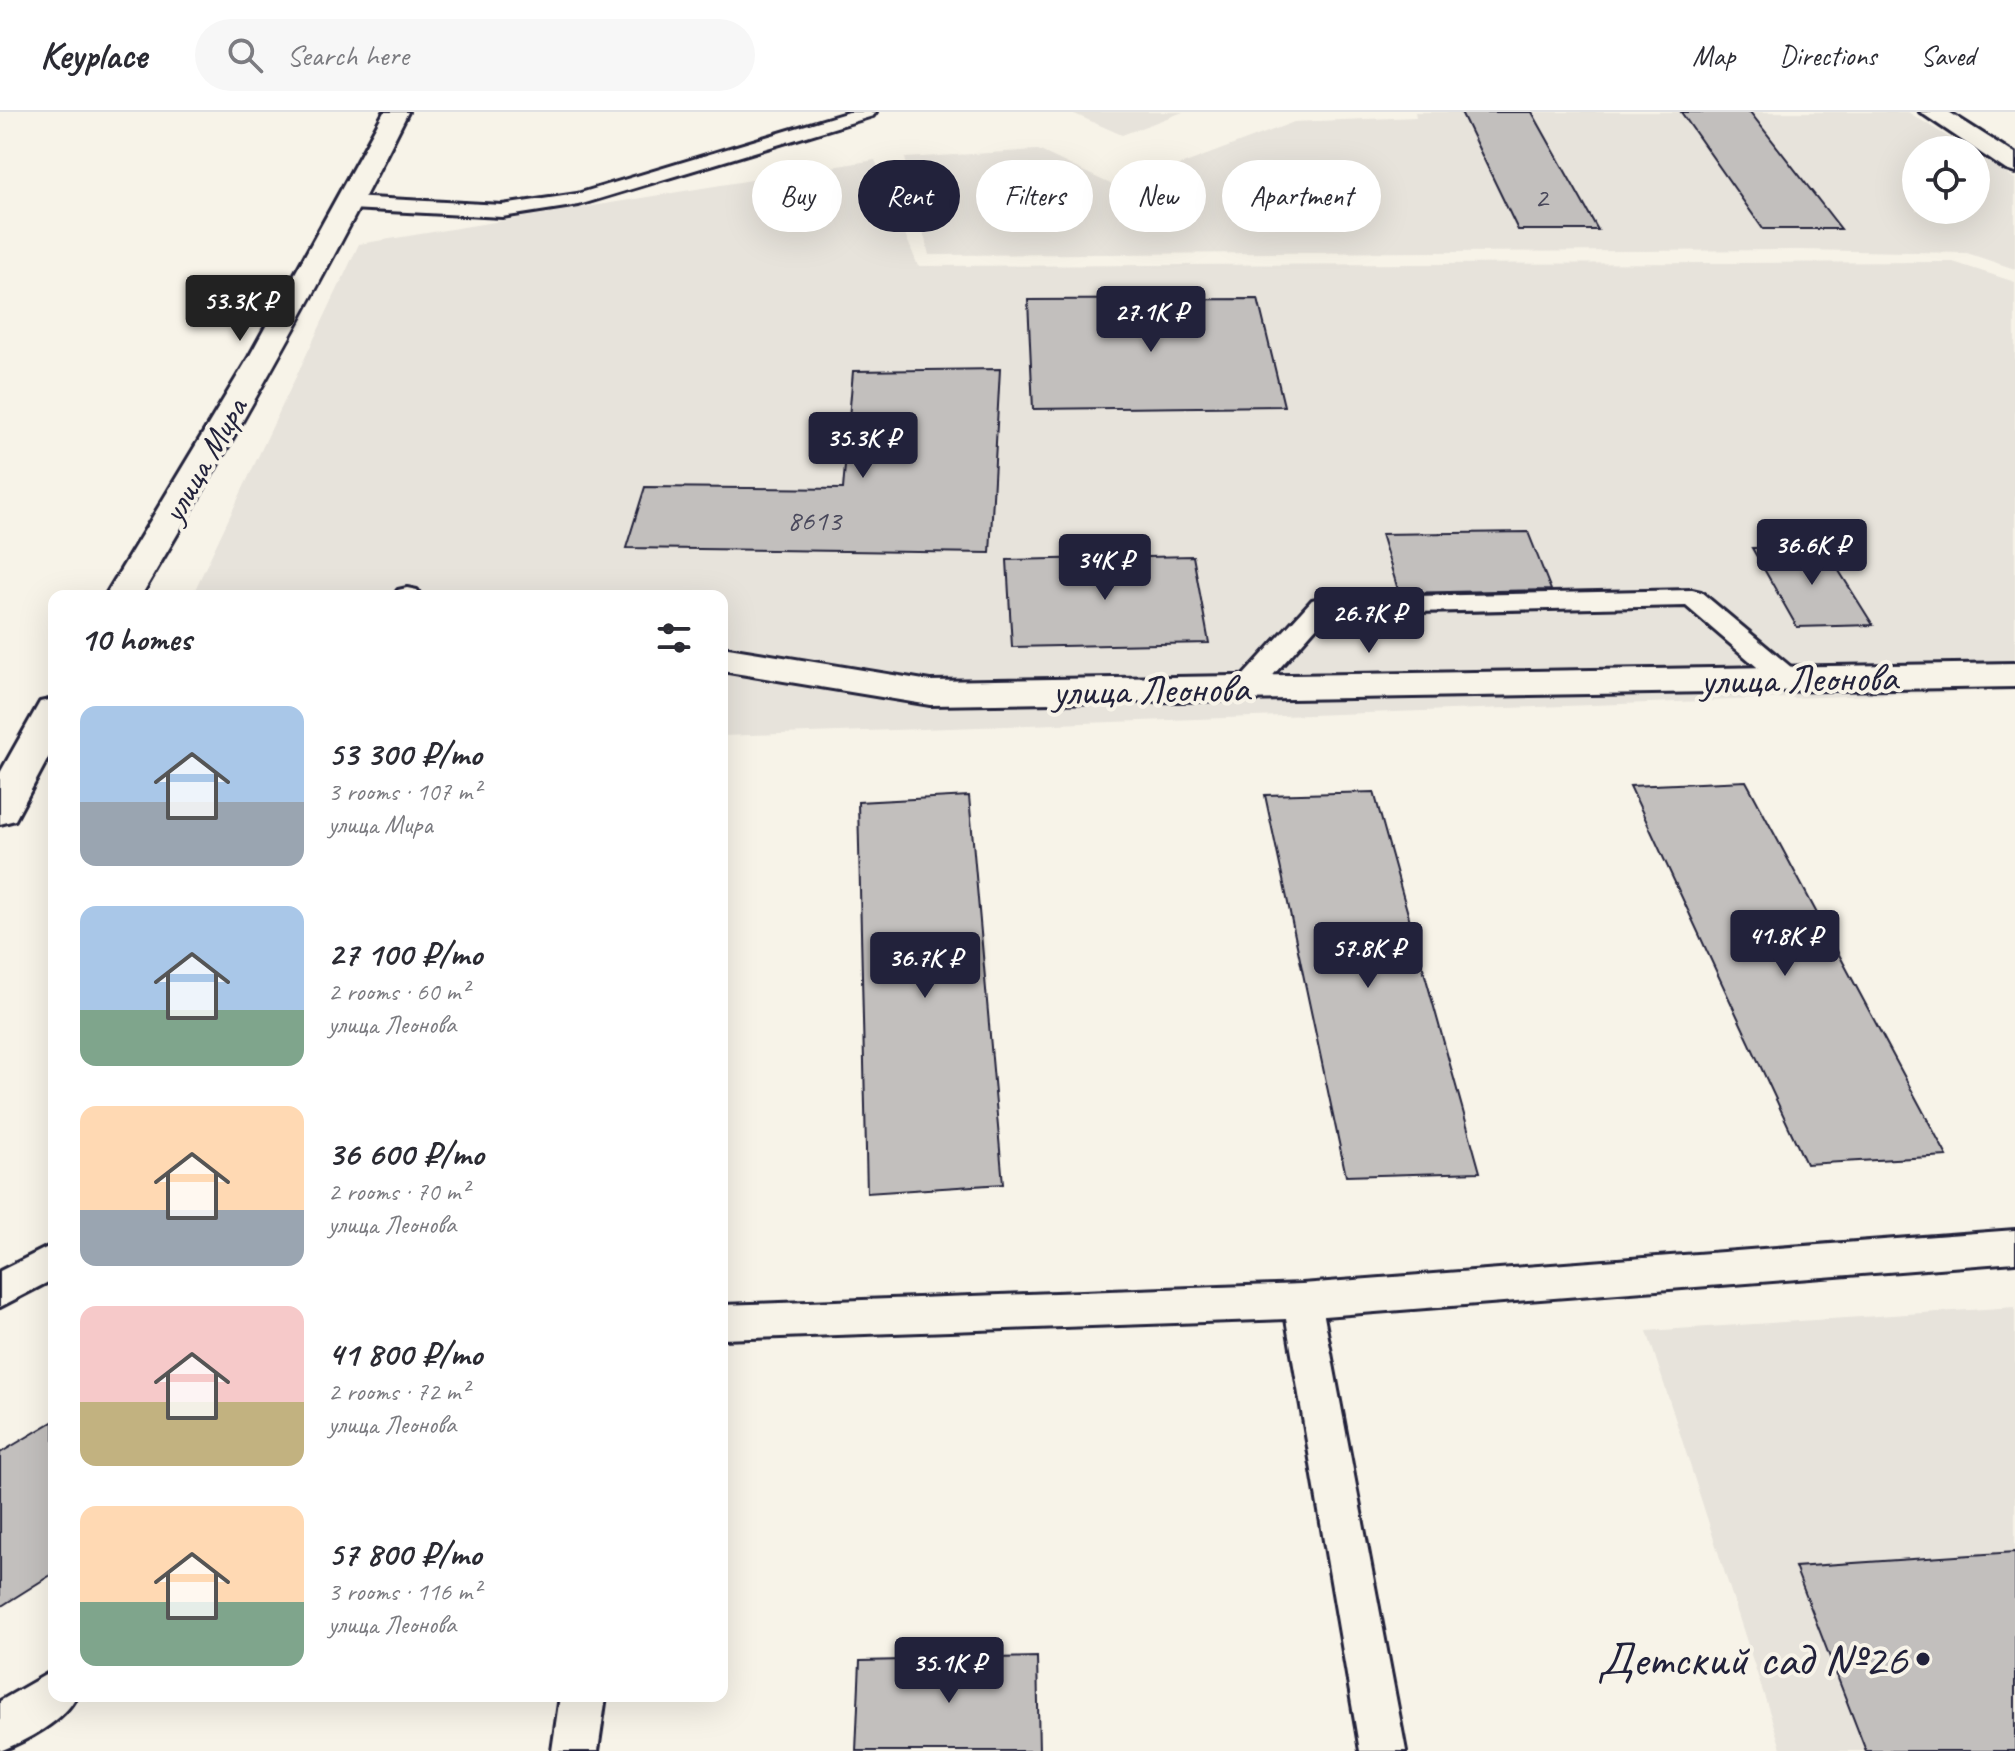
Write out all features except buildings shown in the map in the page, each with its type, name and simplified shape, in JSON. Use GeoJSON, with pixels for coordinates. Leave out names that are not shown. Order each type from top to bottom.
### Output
{"type":"FeatureCollection","features":[{"type":"Feature","properties":{"kind":"street","name":"улица Мира"},"geometry":{"type":"LineString","coordinates":[[127,590],[205,459],[350,203],[396,112]]}},
{"type":"Feature","properties":{"kind":"street"},"geometry":{"type":"LineString","coordinates":[[1932,112],[2015,165]]}},
{"type":"Feature","properties":{"kind":"street","name":"улица Леонова"},"geometry":{"type":"LineString","coordinates":[[728,660],[930,693],[2015,675]]}},
{"type":"Feature","properties":{"kind":"street"},"geometry":{"type":"LineString","coordinates":[[0,810],[29,745],[48,719]]}},
{"type":"Feature","properties":{"kind":"lane"},"geometry":{"type":"LineString","coordinates":[[350,203],[502,211],[579,199],[867,112]]}},
{"type":"Feature","properties":{"kind":"lane"},"geometry":{"type":"LineString","coordinates":[[1246,688],[1321,606],[1692,598],[1788,679]]}},
{"type":"Feature","properties":{"kind":"lane"},"geometry":{"type":"LineString","coordinates":[[728,1322],[1302,1301],[2015,1246]]}},
{"type":"Feature","properties":{"kind":"lane"},"geometry":{"type":"LineString","coordinates":[[0,1290],[48,1263]]}},
{"type":"Feature","properties":{"kind":"lane"},"geometry":{"type":"LineString","coordinates":[[1302,1301],[1383,1751]]}},
{"type":"Feature","properties":{"kind":"lane"},"geometry":{"type":"LineString","coordinates":[[0,1728],[48,1697]]}},
{"type":"Feature","properties":{"kind":"lane"},"geometry":{"type":"LineString","coordinates":[[575,1751],[582,1702]]}},
{"type":"Feature","properties":{"kind":"shaded area"},"geometry":{"type":"Polygon","coordinates":[[[1070,112],[1183,112],[1122,135],[1070,112]]]}},
{"type":"Feature","properties":{"kind":"shaded area"},"geometry":{"type":"Polygon","coordinates":[[[1415,112],[1908,112],[1947,136],[1902,136],[1902,224],[1990,224],[1990,164],[2015,179],[2015,269],[1967,253],[1798,250],[929,255],[923,232],[960,232],[960,160],[905,158],[1038,150],[1059,160],[976,160],[976,232],[1093,232],[1093,176],[1109,183],[1109,232],[1206,232],[1206,160],[1193,160],[1294,122],[1416,117],[1415,112]]]}},
{"type":"Feature","properties":{"kind":"shaded area"},"geometry":{"type":"Polygon","coordinates":[[[858,163],[858,232],[904,232],[918,266],[1953,262],[2015,282],[2015,690],[728,736],[728,590],[195,590],[359,244],[752,180],[752,232],[842,232],[842,165],[858,163]]]}},
{"type":"Feature","properties":{"kind":"shaded area"},"geometry":{"type":"Polygon","coordinates":[[[2015,1307],[2015,1751],[1782,1751],[1647,1331],[2015,1307]]]}},
{"type":"Feature","properties":{"kind":"place","name":"Детский сад №26"},"geometry":{"type":"Point","coordinates":[1923,1659]}}]}
